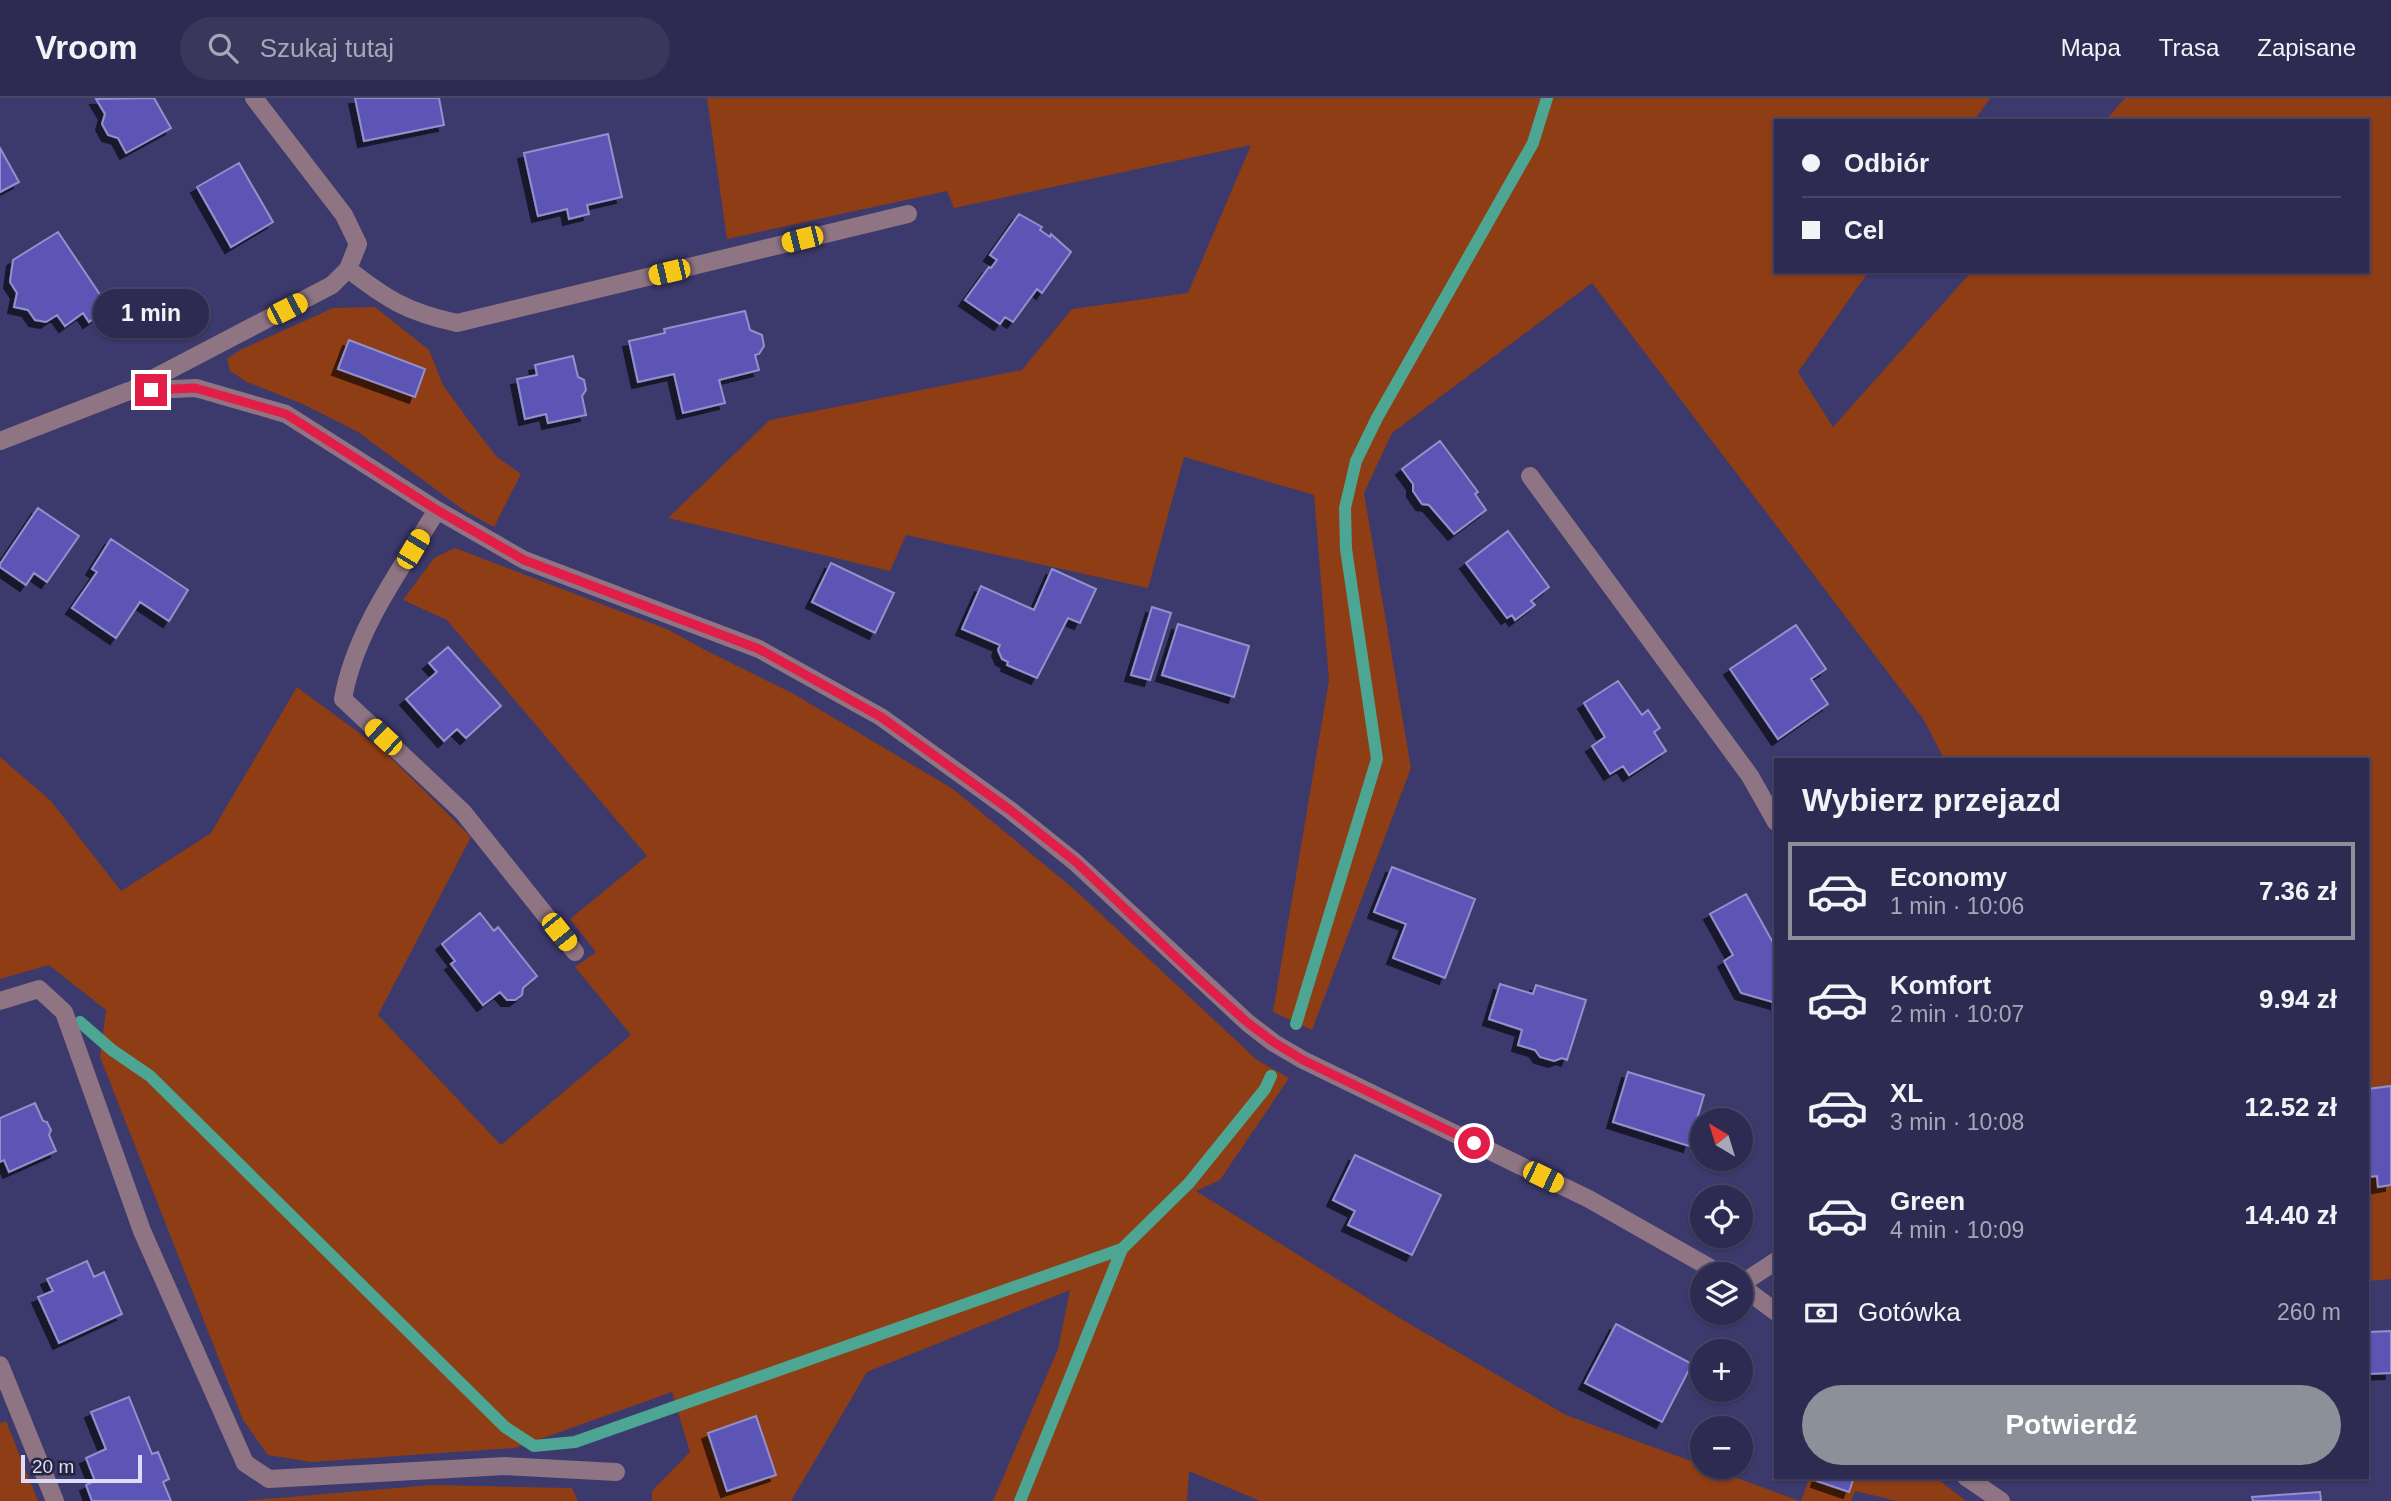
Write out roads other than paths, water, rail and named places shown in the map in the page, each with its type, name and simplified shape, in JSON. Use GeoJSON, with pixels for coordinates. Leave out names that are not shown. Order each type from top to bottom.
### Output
{"type":"FeatureCollection","features":[{"type":"Feature","properties":{"kind":"street"},"geometry":{"type":"LineString","coordinates":[[0,440],[129,391],[332,285],[348,269],[358,244],[344,215],[254,98]]}},
{"type":"Feature","properties":{"kind":"street"},"geometry":{"type":"LineString","coordinates":[[348,269],[385,298],[424,316],[457,323],[908,214]]}},
{"type":"Feature","properties":{"kind":"street"},"geometry":{"type":"LineString","coordinates":[[129,391],[195,388],[286,414],[437,510],[524,560],[759,649],[881,717],[1010,810],[1076,862],[1202,982],[1275,1043],[1326,1071],[1589,1199],[1700,1262]]}},
{"type":"Feature","properties":{"kind":"street"},"geometry":{"type":"LineString","coordinates":[[1530,476],[1750,776],[1774,818]]}},
{"type":"Feature","properties":{"kind":"street"},"geometry":{"type":"LineString","coordinates":[[437,510],[377,608],[347,674],[343,699],[463,812],[575,951]]}},
{"type":"Feature","properties":{"kind":"street"},"geometry":{"type":"LineString","coordinates":[[0,1001],[39,989],[64,1012],[142,1231],[245,1463],[269,1479],[505,1466],[616,1472]]}},
{"type":"Feature","properties":{"kind":"street"},"geometry":{"type":"LineString","coordinates":[[1753,1277],[1774,1262]]}},
{"type":"Feature","properties":{"kind":"street"},"geometry":{"type":"LineString","coordinates":[[1753,1294],[1774,1310]]}},
{"type":"Feature","properties":{"kind":"street"},"geometry":{"type":"LineString","coordinates":[[0,1365],[55,1501]]}},
{"type":"Feature","properties":{"kind":"street"},"geometry":{"type":"LineString","coordinates":[[1969,1479],[1996,1500]]}},
{"type":"Feature","properties":{"kind":"waterway"},"geometry":{"type":"LineString","coordinates":[[1296,1024],[1377,759],[1346,549],[1345,508],[1356,461],[1377,418],[1533,143],[1547,98]]}},
{"type":"Feature","properties":{"kind":"waterway"},"geometry":{"type":"LineString","coordinates":[[80,1022],[112,1050],[150,1076],[505,1427],[534,1446],[575,1442],[1122,1249],[1189,1183],[1265,1089],[1271,1076]]}},
{"type":"Feature","properties":{"kind":"waterway"},"geometry":{"type":"LineString","coordinates":[[1020,1501],[1122,1249]]}}]}
